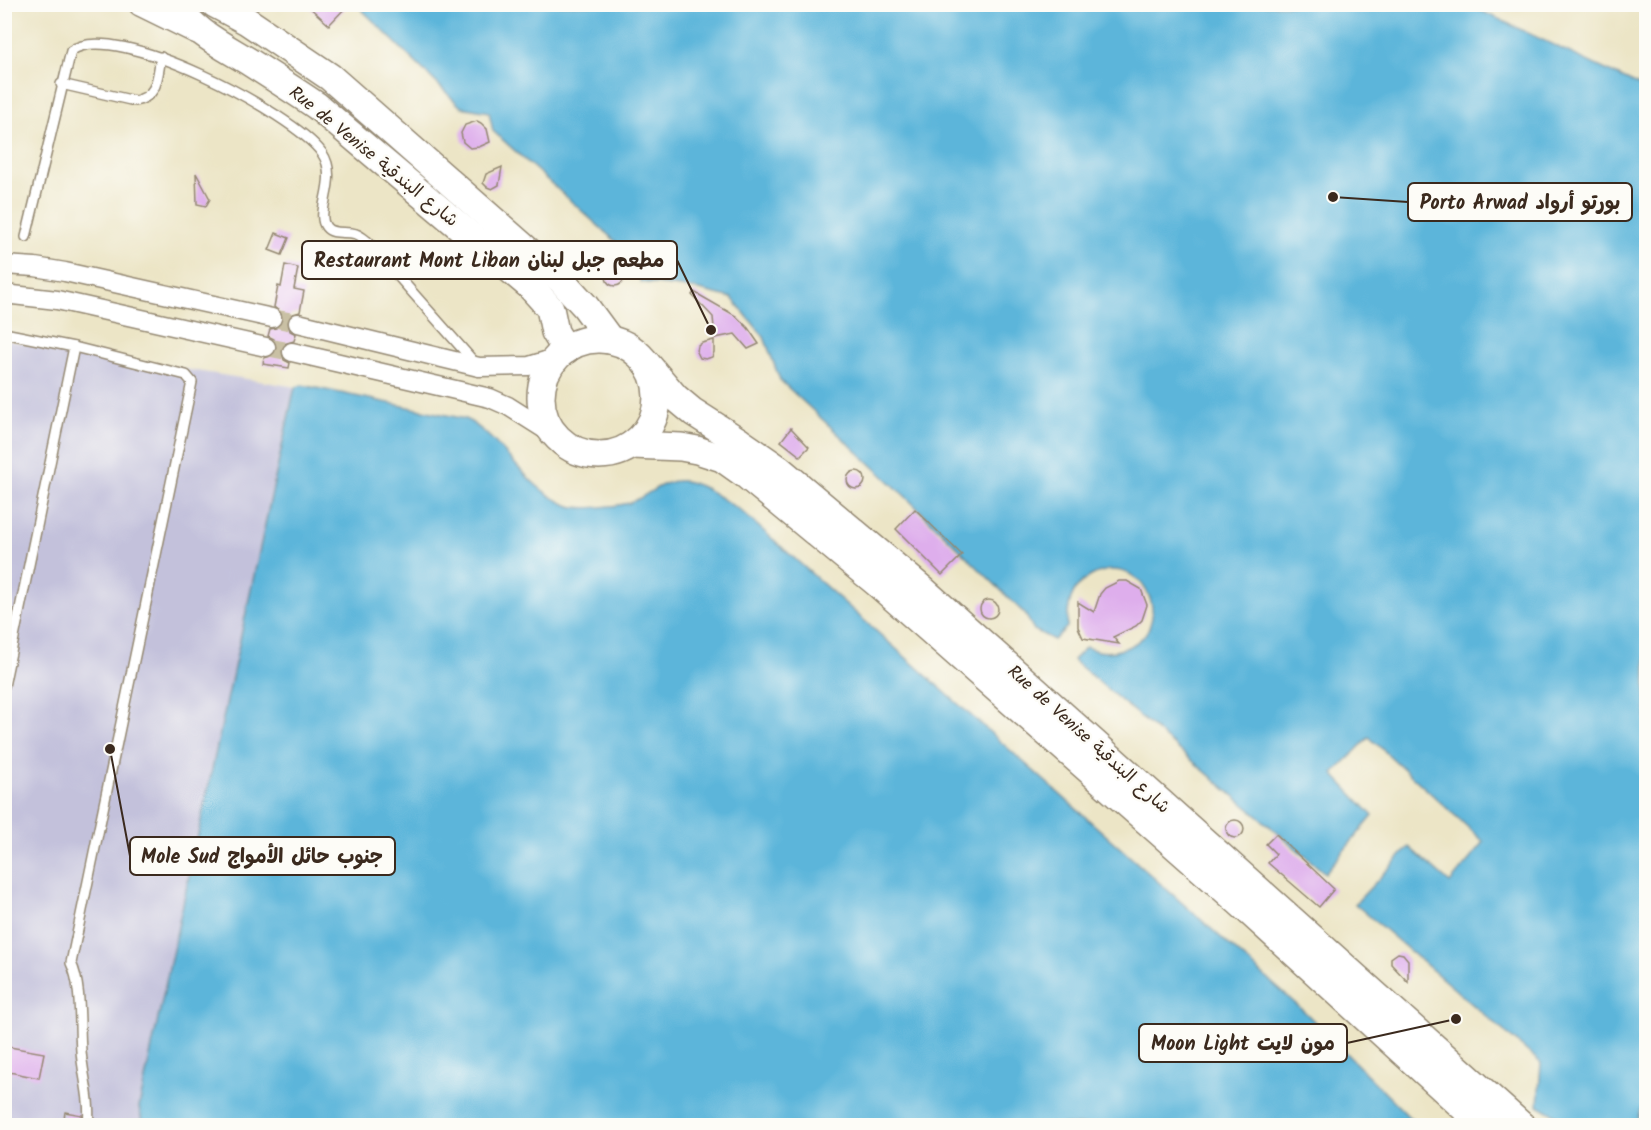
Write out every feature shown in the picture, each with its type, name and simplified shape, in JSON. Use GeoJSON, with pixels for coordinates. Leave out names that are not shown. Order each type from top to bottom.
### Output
{"type":"FeatureCollection","features":[{"type":"Feature","properties":{"kind":"main road","name":"Rue de Venise شارع البندقية"},"geometry":{"type":"LineString","coordinates":[[141,4],[198,32],[279,80],[317,106],[530,286],[550,308],[562,353]]}},
{"type":"Feature","properties":{"kind":"main road"},"geometry":{"type":"LineString","coordinates":[[175,4],[198,32]]}},
{"type":"Feature","properties":{"kind":"main road","name":"Rue de Venise شارع البندقية"},"geometry":{"type":"LineString","coordinates":[[215,4],[240,13],[330,77],[561,280],[585,306],[610,339]]}},
{"type":"Feature","properties":{"kind":"main road"},"geometry":{"type":"LineString","coordinates":[[610,339],[625,344],[647,364],[655,380],[658,399],[654,417],[645,433],[632,445],[616,453],[600,456],[569,447],[557,437],[548,425],[543,411],[543,382],[549,368],[562,353],[579,342],[610,339]]}},
{"type":"Feature","properties":{"kind":"main road","name":"Rue de Venise شارع البندقية"},"geometry":{"type":"LineString","coordinates":[[647,364],[675,397],[693,412],[779,469],[922,589],[1522,1125]]}},
{"type":"Feature","properties":{"kind":"main road","name":"Rue de Venise شارع البندقية"},"geometry":{"type":"LineString","coordinates":[[632,445],[673,446],[697,450],[722,458],[746,475],[877,583],[1231,894],[1484,1125]]}},
{"type":"Feature","properties":{"kind":"street"},"geometry":{"type":"LineString","coordinates":[[4,265],[35,267],[72,274],[272,318]]}},
{"type":"Feature","properties":{"kind":"street"},"geometry":{"type":"LineString","coordinates":[[67,302],[72,274]]}},
{"type":"Feature","properties":{"kind":"street"},"geometry":{"type":"LineString","coordinates":[[4,294],[36,296],[67,302],[266,346]]}},
{"type":"Feature","properties":{"kind":"street"},"geometry":{"type":"LineString","coordinates":[[298,323],[479,367],[529,366],[562,353]]}},
{"type":"Feature","properties":{"kind":"street"},"geometry":{"type":"LineString","coordinates":[[292,351],[490,398],[508,406],[557,437]]}},
{"type":"Feature","properties":{"kind":"lane"},"geometry":{"type":"LineString","coordinates":[[26,237],[61,84],[71,51],[79,45],[110,45],[161,57],[232,88],[311,140],[329,166],[330,177],[323,220],[326,228],[333,232],[355,233],[367,241],[479,367]]}},
{"type":"Feature","properties":{"kind":"lane"},"geometry":{"type":"LineString","coordinates":[[61,84],[135,101],[145,99],[154,91],[161,57]]}},
{"type":"Feature","properties":{"kind":"lane"},"geometry":{"type":"LineString","coordinates":[[4,333],[74,347],[186,375],[192,382],[72,963],[78,984],[81,1054],[90,1107],[88,1125]]}},
{"type":"Feature","properties":{"kind":"lane"},"geometry":{"type":"LineString","coordinates":[[4,686],[74,347]]}},
{"type":"Feature","properties":{"kind":"shaded area"},"geometry":{"type":"Polygon","coordinates":[[[4,340],[296,387],[293,392],[139,1107],[143,1125],[5,1125],[4,340]]]}},
{"type":"Feature","properties":{"kind":"water"},"geometry":{"type":"Polygon","coordinates":[[[357,5],[1469,5],[1646,89],[1646,1105],[1640,1110],[1636,1125],[1573,1125],[1538,1105],[1541,1063],[1355,904],[1409,847],[1450,883],[1484,842],[1369,737],[1333,774],[1373,816],[1325,873],[1073,660],[1086,647],[1104,652],[1116,651],[1134,644],[1146,633],[1152,619],[1152,605],[1147,591],[1137,579],[1125,572],[1109,570],[1091,576],[1074,592],[1069,604],[1067,627],[1054,640],[1034,630],[1025,614],[905,496],[780,380],[764,337],[732,298],[695,289],[641,282],[624,249],[493,131],[489,112],[461,107],[357,5]]]}},
{"type":"Feature","properties":{"kind":"water"},"geometry":{"type":"Polygon","coordinates":[[[302,385],[466,419],[493,440],[540,488],[570,506],[590,508],[629,503],[668,483],[683,481],[705,488],[740,510],[1306,1013],[1417,1125],[143,1125],[139,1107],[294,391],[296,387],[302,385]]]}},
{"type":"Feature","properties":{"kind":"building"},"geometry":{"type":"Polygon","coordinates":[[[306,4],[349,4],[329,25],[306,4]]]}},
{"type":"Feature","properties":{"kind":"building"},"geometry":{"type":"Polygon","coordinates":[[[477,121],[487,129],[490,142],[470,148],[463,142],[461,133],[465,125],[477,121]]]}},
{"type":"Feature","properties":{"kind":"building"},"geometry":{"type":"Polygon","coordinates":[[[502,167],[499,185],[492,189],[487,187],[483,183],[486,174],[502,167]]]}},
{"type":"Feature","properties":{"kind":"building"},"geometry":{"type":"Polygon","coordinates":[[[196,173],[210,199],[206,206],[197,204],[196,173]]]}},
{"type":"Feature","properties":{"kind":"building"},"geometry":{"type":"Polygon","coordinates":[[[276,233],[289,238],[282,255],[269,250],[276,233]]]}},
{"type":"Feature","properties":{"kind":"building"},"geometry":{"type":"Polygon","coordinates":[[[285,265],[298,268],[294,289],[304,291],[300,312],[290,315],[287,321],[290,331],[296,334],[294,341],[284,344],[281,350],[284,360],[290,363],[289,368],[263,364],[264,358],[274,355],[277,349],[274,339],[268,336],[270,329],[276,328],[283,321],[282,314],[274,307],[285,265]]]}},
{"type":"Feature","properties":{"kind":"building"},"geometry":{"type":"Polygon","coordinates":[[[615,268],[621,271],[624,277],[621,283],[615,286],[609,283],[606,277],[609,271],[615,268]]]}},
{"type":"Feature","properties":{"kind":"building"},"geometry":{"type":"Polygon","coordinates":[[[694,292],[736,316],[759,344],[748,349],[735,334],[715,338],[713,317],[692,295],[694,292]]]}},
{"type":"Feature","properties":{"kind":"building"},"geometry":{"type":"Polygon","coordinates":[[[714,340],[712,357],[700,358],[697,352],[698,346],[714,340]]]}},
{"type":"Feature","properties":{"kind":"building"},"geometry":{"type":"Polygon","coordinates":[[[791,428],[809,447],[800,456],[781,441],[791,428]]]}},
{"type":"Feature","properties":{"kind":"building"},"geometry":{"type":"Polygon","coordinates":[[[856,471],[862,474],[865,480],[862,486],[856,489],[850,486],[847,480],[850,474],[856,471]]]}},
{"type":"Feature","properties":{"kind":"building"},"geometry":{"type":"Polygon","coordinates":[[[915,509],[962,555],[942,575],[896,529],[915,509]]]}},
{"type":"Feature","properties":{"kind":"building"},"geometry":{"type":"Polygon","coordinates":[[[1119,581],[1127,581],[1141,589],[1147,605],[1142,620],[1136,626],[1113,637],[1119,644],[1083,638],[1078,627],[1078,602],[1094,612],[1100,594],[1105,588],[1119,581]]]}},
{"type":"Feature","properties":{"kind":"building"},"geometry":{"type":"Polygon","coordinates":[[[989,600],[995,603],[998,609],[995,615],[989,618],[983,615],[980,609],[983,603],[989,600]]]}},
{"type":"Feature","properties":{"kind":"building"},"geometry":{"type":"Polygon","coordinates":[[[1235,820],[1241,823],[1244,829],[1241,835],[1235,838],[1229,835],[1226,829],[1229,823],[1235,820]]]}},
{"type":"Feature","properties":{"kind":"building"},"geometry":{"type":"Polygon","coordinates":[[[1276,834],[1334,889],[1319,907],[1268,863],[1276,854],[1266,844],[1276,834]]]}},
{"type":"Feature","properties":{"kind":"building"},"geometry":{"type":"Polygon","coordinates":[[[1398,953],[1403,954],[1408,960],[1408,982],[1391,964],[1391,958],[1398,953]]]}},
{"type":"Feature","properties":{"kind":"building"},"geometry":{"type":"Polygon","coordinates":[[[4,1046],[44,1053],[39,1078],[4,1071],[4,1046]]]}},
{"type":"Feature","properties":{"kind":"building"},"geometry":{"type":"Polygon","coordinates":[[[65,1112],[82,1115],[81,1125],[63,1125],[65,1112]]]}},
{"type":"Feature","properties":{"kind":"tunnel"},"geometry":{"type":"LineString","coordinates":[[272,318],[298,323]]}},
{"type":"Feature","properties":{"kind":"tunnel"},"geometry":{"type":"LineString","coordinates":[[266,347],[292,352]]}},
{"type":"Feature","properties":{"kind":"place","name":"Porto Arwad بورتو أرواد"},"geometry":{"type":"Point","coordinates":[1333,197]}},
{"type":"Feature","properties":{"kind":"place","name":"Restaurant Mont Liban مطعم جبل لبنان"},"geometry":{"type":"Point","coordinates":[711,330]}},
{"type":"Feature","properties":{"kind":"place","name":"Mole Sud جنوب حائل الأمواج"},"geometry":{"type":"Point","coordinates":[110,749]}},
{"type":"Feature","properties":{"kind":"place","name":"Moon Light مون لايت"},"geometry":{"type":"Point","coordinates":[1456,1019]}}]}
